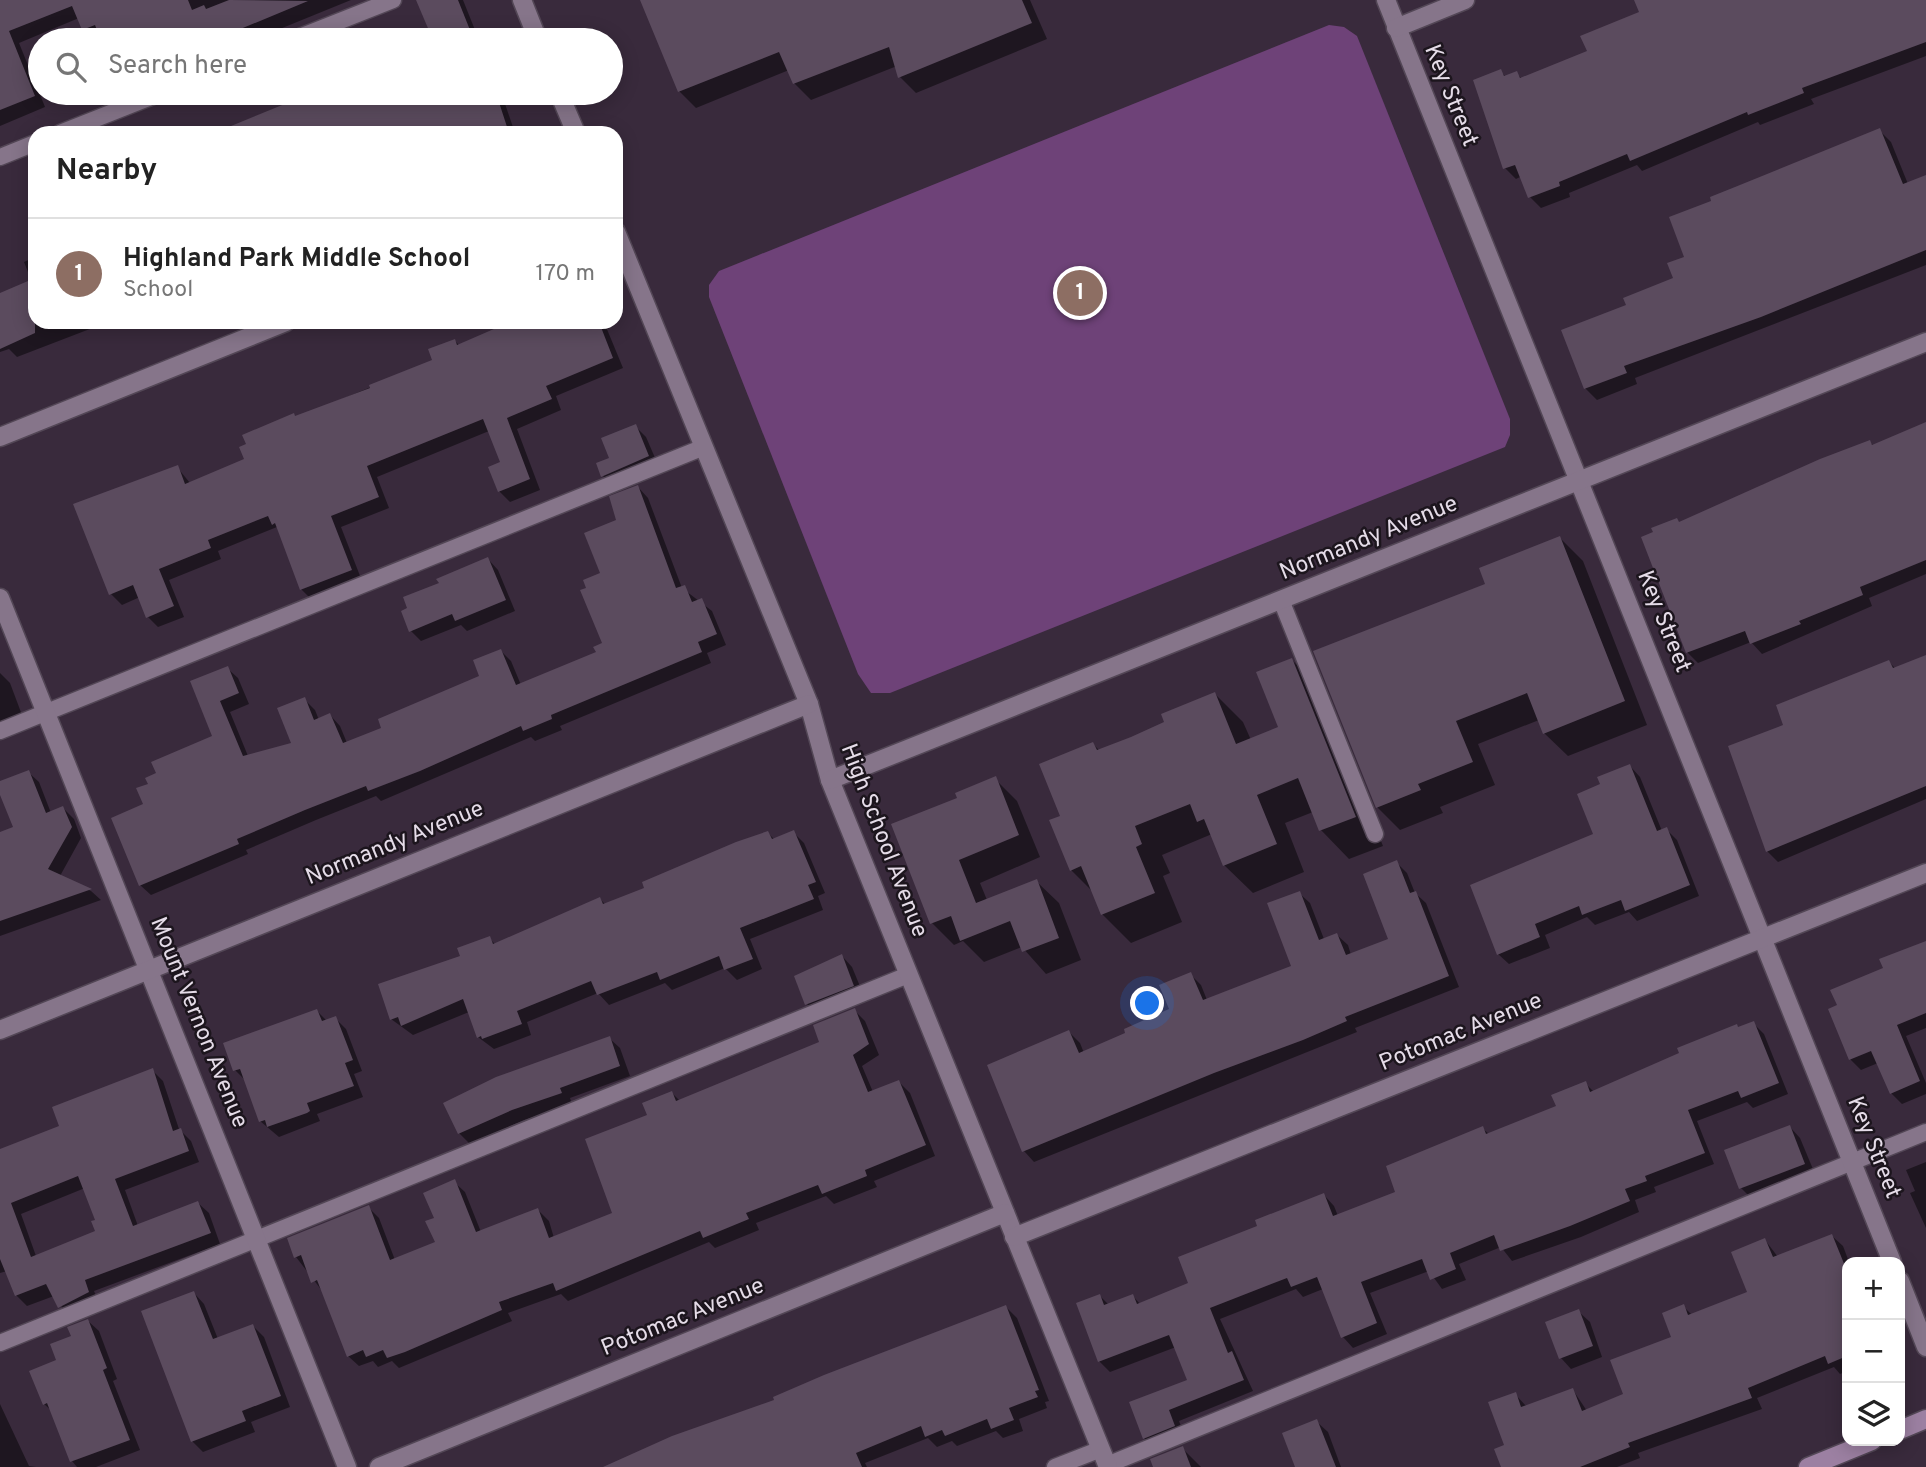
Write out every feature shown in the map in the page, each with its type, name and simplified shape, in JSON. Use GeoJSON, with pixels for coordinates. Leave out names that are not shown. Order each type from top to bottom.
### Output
{"type":"FeatureCollection","features":[{"type":"Feature","properties":{"kind":"main road"},"geometry":{"type":"LineString","coordinates":[[1905,1428],[1926,1419]]}},
{"type":"Feature","properties":{"kind":"main road"},"geometry":{"type":"LineString","coordinates":[[1808,1467],[1860,1446]]}},
{"type":"Feature","properties":{"kind":"street"},"geometry":{"type":"LineString","coordinates":[[522,0],[533,28]]}},
{"type":"Feature","properties":{"kind":"street","name":"Key Street"},"geometry":{"type":"LineString","coordinates":[[1386,0],[1890,1257]]}},
{"type":"Feature","properties":{"kind":"street"},"geometry":{"type":"LineString","coordinates":[[1396,28],[1465,0]]}},
{"type":"Feature","properties":{"kind":"street"},"geometry":{"type":"LineString","coordinates":[[564,105],[573,126]]}},
{"type":"Feature","properties":{"kind":"street","name":"High School Avenue"},"geometry":{"type":"LineString","coordinates":[[623,249],[808,704],[830,780],[1105,1460]]}},
{"type":"Feature","properties":{"kind":"street"},"geometry":{"type":"LineString","coordinates":[[0,437],[269,329]]}},
{"type":"Feature","properties":{"kind":"street","name":"Normandy Avenue"},"geometry":{"type":"LineString","coordinates":[[830,780],[1926,342]]}},
{"type":"Feature","properties":{"kind":"street","name":"Mount Vernon Avenue"},"geometry":{"type":"LineString","coordinates":[[0,598],[347,1467]]}},
{"type":"Feature","properties":{"kind":"street","name":"Normandy Avenue"},"geometry":{"type":"LineString","coordinates":[[0,1030],[808,704]]}},
{"type":"Feature","properties":{"kind":"street","name":"Potomac Avenue"},"geometry":{"type":"LineString","coordinates":[[1014,1237],[1926,873]]}},
{"type":"Feature","properties":{"kind":"street","name":"Potomac Avenue"},"geometry":{"type":"LineString","coordinates":[[379,1467],[1005,1213]]}},
{"type":"Feature","properties":{"kind":"street"},"geometry":{"type":"LineString","coordinates":[[1905,1294],[1926,1347]]}},
{"type":"Feature","properties":{"kind":"lane"},"geometry":{"type":"LineString","coordinates":[[322,28],[393,0]]}},
{"type":"Feature","properties":{"kind":"lane"},"geometry":{"type":"LineString","coordinates":[[78,126],[131,105]]}},
{"type":"Feature","properties":{"kind":"lane"},"geometry":{"type":"LineString","coordinates":[[0,157],[28,146]]}},
{"type":"Feature","properties":{"kind":"lane"},"geometry":{"type":"LineString","coordinates":[[0,731],[704,447]]}},
{"type":"Feature","properties":{"kind":"lane"},"geometry":{"type":"LineString","coordinates":[[1281,600],[1375,834]]}},
{"type":"Feature","properties":{"kind":"lane"},"geometry":{"type":"LineString","coordinates":[[0,1343],[908,975]]}},
{"type":"Feature","properties":{"kind":"lane"},"geometry":{"type":"LineString","coordinates":[[1055,1467],[1105,1460],[1926,1132]]}},
{"type":"Feature","properties":{"kind":"shaded area"},"geometry":{"type":"Polygon","coordinates":[[[1329,25],[1344,27],[1357,36],[1510,419],[1510,435],[1505,447],[890,693],[871,693],[858,674],[709,297],[709,285],[719,271],[1329,25]]]}},
{"type":"Feature","properties":{"kind":"building"},"geometry":{"type":"Polygon","coordinates":[[[0,0],[188,0],[192,10],[204,5],[206,9],[229,0],[308,1],[243,28],[96,28],[95,25],[81,28],[72,6],[9,31],[28,78],[28,99],[0,110],[0,0]]]}},
{"type":"Feature","properties":{"kind":"building"},"geometry":{"type":"Polygon","coordinates":[[[416,0],[458,0],[469,28],[428,28],[416,0]]]}},
{"type":"Feature","properties":{"kind":"building"},"geometry":{"type":"Polygon","coordinates":[[[640,0],[1022,0],[1032,23],[898,78],[889,47],[793,84],[779,52],[678,92],[640,0]]]}},
{"type":"Feature","properties":{"kind":"building"},"geometry":{"type":"Polygon","coordinates":[[[1634,0],[1926,0],[1926,42],[1802,88],[1804,93],[1748,115],[1747,112],[1630,161],[1627,154],[1528,198],[1515,165],[1503,169],[1473,80],[1501,69],[1504,76],[1517,71],[1520,78],[1587,51],[1580,36],[1639,12],[1634,0]]]}},
{"type":"Feature","properties":{"kind":"building"},"geometry":{"type":"Polygon","coordinates":[[[282,105],[500,105],[507,126],[231,126],[282,105]]]}},
{"type":"Feature","properties":{"kind":"building"},"geometry":{"type":"Polygon","coordinates":[[[1880,128],[1903,184],[1926,175],[1926,250],[1761,317],[1624,366],[1627,373],[1584,389],[1561,330],[1626,305],[1623,298],[1673,278],[1667,263],[1684,257],[1669,217],[1711,201],[1710,197],[1880,128]]]}},
{"type":"Feature","properties":{"kind":"building"},"geometry":{"type":"Polygon","coordinates":[[[28,281],[28,329],[35,329],[35,333],[0,349],[0,293],[28,281]]]}},
{"type":"Feature","properties":{"kind":"building"},"geometry":{"type":"Polygon","coordinates":[[[494,329],[602,329],[613,358],[546,386],[552,399],[507,418],[530,479],[498,492],[488,467],[500,462],[483,419],[367,466],[379,497],[331,516],[352,570],[300,590],[275,523],[272,525],[268,516],[208,540],[211,548],[159,569],[174,606],[146,618],[133,585],[109,595],[73,504],[178,465],[185,484],[244,459],[239,447],[246,444],[242,435],[294,413],[295,416],[370,388],[369,385],[432,360],[428,349],[455,339],[457,345],[494,329]]]}},
{"type":"Feature","properties":{"kind":"building"},"geometry":{"type":"Polygon","coordinates":[[[1926,422],[1926,560],[1860,587],[1863,595],[1750,644],[1745,631],[1686,653],[1641,537],[1653,532],[1651,528],[1677,518],[1679,522],[1820,459],[1870,440],[1872,445],[1926,422]]]}},
{"type":"Feature","properties":{"kind":"building"},"geometry":{"type":"Polygon","coordinates":[[[636,424],[649,456],[601,477],[596,463],[609,458],[601,438],[636,424]]]}},
{"type":"Feature","properties":{"kind":"building"},"geometry":{"type":"Polygon","coordinates":[[[638,485],[676,588],[685,585],[692,602],[702,598],[717,634],[698,642],[702,652],[551,715],[552,719],[523,731],[521,726],[420,771],[368,791],[366,786],[305,810],[237,839],[239,844],[139,886],[111,818],[143,804],[136,788],[148,784],[145,778],[156,773],[151,762],[212,736],[190,681],[228,666],[239,693],[220,701],[243,756],[291,743],[277,708],[305,697],[314,720],[330,713],[343,743],[381,728],[378,719],[479,676],[473,660],[501,649],[516,685],[596,652],[593,647],[602,643],[580,590],[586,588],[583,580],[600,573],[584,533],[616,520],[609,496],[638,485]]]}},
{"type":"Feature","properties":{"kind":"building"},"geometry":{"type":"Polygon","coordinates":[[[1560,536],[1625,701],[1543,734],[1527,693],[1456,721],[1473,762],[1418,784],[1421,790],[1376,808],[1313,651],[1485,584],[1479,568],[1560,536]]]}},
{"type":"Feature","properties":{"kind":"building"},"geometry":{"type":"Polygon","coordinates":[[[488,557],[506,600],[455,621],[452,614],[409,632],[401,611],[407,608],[403,597],[439,583],[436,579],[488,557]]]}},
{"type":"Feature","properties":{"kind":"building"},"geometry":{"type":"Polygon","coordinates":[[[1926,655],[1926,786],[1766,852],[1728,746],[1783,725],[1776,705],[1889,660],[1893,668],[1926,655]]]}},
{"type":"Feature","properties":{"kind":"building"},"geometry":{"type":"Polygon","coordinates":[[[1292,658],[1356,817],[1319,831],[1298,778],[1257,795],[1277,844],[1223,866],[1204,819],[1197,822],[1190,804],[1135,826],[1142,844],[1136,847],[1155,893],[1101,915],[1081,866],[1070,871],[1049,820],[1060,816],[1039,764],[1093,742],[1097,750],[1131,737],[1164,722],[1161,714],[1215,692],[1236,744],[1278,727],[1256,672],[1292,658]]]}},
{"type":"Feature","properties":{"kind":"building"},"geometry":{"type":"Polygon","coordinates":[[[1630,764],[1657,831],[1667,827],[1690,885],[1625,911],[1621,900],[1582,915],[1579,906],[1535,924],[1540,937],[1497,955],[1470,885],[1593,834],[1577,794],[1600,784],[1597,777],[1630,764]]]}},
{"type":"Feature","properties":{"kind":"building"},"geometry":{"type":"Polygon","coordinates":[[[29,770],[46,813],[63,806],[72,827],[48,869],[92,889],[0,921],[0,832],[13,827],[0,795],[0,781],[29,770]]]}},
{"type":"Feature","properties":{"kind":"building"},"geometry":{"type":"Polygon","coordinates":[[[996,776],[1019,835],[959,860],[976,903],[1037,879],[1059,938],[1022,952],[1010,921],[960,941],[951,916],[930,924],[891,824],[957,798],[955,793],[996,776]]]}},
{"type":"Feature","properties":{"kind":"building"},"geometry":{"type":"Polygon","coordinates":[[[794,830],[816,882],[808,885],[814,899],[740,928],[753,959],[724,970],[719,956],[660,980],[657,972],[597,995],[591,981],[517,1011],[522,1024],[482,1039],[481,1036],[477,1038],[463,999],[401,1026],[398,1017],[390,1020],[378,984],[460,956],[457,948],[490,936],[493,944],[600,897],[603,904],[644,888],[642,882],[736,842],[768,831],[772,839],[794,830]]]}},
{"type":"Feature","properties":{"kind":"building"},"geometry":{"type":"Polygon","coordinates":[[[1397,860],[1410,893],[1416,891],[1449,976],[1345,1017],[1347,1021],[1303,1040],[1214,1073],[1022,1152],[987,1065],[1069,1030],[1079,1053],[1125,1033],[1124,1029],[1169,1009],[1159,985],[1191,972],[1203,1000],[1291,966],[1267,903],[1300,891],[1319,940],[1337,933],[1346,955],[1388,939],[1363,874],[1397,860]]]}},
{"type":"Feature","properties":{"kind":"building"},"geometry":{"type":"Polygon","coordinates":[[[1926,941],[1926,1013],[1897,1025],[1920,1081],[1890,1094],[1871,1051],[1849,1060],[1828,1009],[1837,1005],[1830,990],[1883,968],[1879,959],[1926,941]]]}},
{"type":"Feature","properties":{"kind":"building"},"geometry":{"type":"Polygon","coordinates":[[[842,954],[854,986],[805,1005],[794,976],[842,954]]]}},
{"type":"Feature","properties":{"kind":"building"},"geometry":{"type":"Polygon","coordinates":[[[855,1008],[869,1044],[853,1055],[868,1092],[899,1080],[926,1145],[865,1170],[867,1176],[822,1194],[818,1185],[746,1213],[749,1219],[703,1238],[700,1231],[556,1291],[553,1283],[499,1302],[502,1310],[405,1352],[387,1358],[383,1350],[366,1357],[363,1350],[347,1357],[317,1280],[311,1283],[301,1255],[294,1258],[287,1238],[369,1205],[390,1260],[435,1242],[425,1221],[434,1218],[423,1193],[455,1179],[476,1232],[538,1208],[549,1238],[612,1213],[585,1139],[647,1115],[642,1103],[672,1091],[676,1101],[819,1042],[813,1025],[855,1008]]]}},
{"type":"Feature","properties":{"kind":"building"},"geometry":{"type":"Polygon","coordinates":[[[317,1009],[322,1021],[336,1016],[353,1060],[345,1063],[354,1086],[307,1103],[310,1111],[307,1113],[267,1127],[265,1120],[259,1122],[240,1069],[233,1071],[223,1043],[317,1009]]]}},
{"type":"Feature","properties":{"kind":"building"},"geometry":{"type":"Polygon","coordinates":[[[1754,1021],[1779,1083],[1741,1098],[1738,1091],[1688,1110],[1705,1153],[1645,1176],[1647,1181],[1625,1189],[1630,1201],[1570,1226],[1500,1251],[1494,1235],[1450,1253],[1456,1269],[1430,1280],[1422,1259],[1361,1282],[1377,1323],[1341,1338],[1317,1277],[1291,1287],[1287,1278],[1210,1308],[1228,1353],[1232,1351],[1244,1380],[1169,1410],[1175,1426],[1143,1439],[1129,1402],[1187,1380],[1169,1335],[1098,1362],[1076,1303],[1100,1294],[1104,1305],[1133,1294],[1137,1304],[1188,1283],[1178,1257],[1257,1226],[1255,1220],[1324,1193],[1333,1216],[1395,1192],[1386,1166],[1483,1126],[1486,1134],[1556,1106],[1551,1095],[1586,1081],[1590,1092],[1679,1053],[1677,1048],[1737,1024],[1738,1027],[1754,1021]]]}},
{"type":"Feature","properties":{"kind":"building"},"geometry":{"type":"Polygon","coordinates":[[[610,1036],[620,1066],[560,1088],[562,1093],[512,1110],[458,1134],[443,1103],[496,1077],[610,1036]]]}},
{"type":"Feature","properties":{"kind":"building"},"geometry":{"type":"Polygon","coordinates":[[[153,1068],[173,1131],[181,1128],[189,1151],[115,1179],[133,1226],[198,1201],[211,1233],[85,1280],[89,1292],[58,1308],[46,1284],[15,1296],[0,1259],[0,1149],[59,1126],[52,1107],[153,1068]],[[78,1176],[11,1203],[31,1257],[95,1231],[91,1221],[95,1220],[78,1176]]]}},
{"type":"Feature","properties":{"kind":"building"},"geometry":{"type":"Polygon","coordinates":[[[1790,1125],[1805,1164],[1739,1189],[1724,1150],[1790,1125]]]}},
{"type":"Feature","properties":{"kind":"building"},"geometry":{"type":"Polygon","coordinates":[[[1832,1234],[1842,1259],[1842,1358],[1828,1364],[1825,1356],[1748,1388],[1752,1398],[1628,1443],[1630,1447],[1580,1467],[1501,1467],[1494,1449],[1504,1445],[1488,1402],[1516,1392],[1521,1407],[1573,1388],[1582,1411],[1623,1394],[1610,1360],[1671,1337],[1662,1313],[1684,1304],[1688,1315],[1747,1292],[1731,1252],[1765,1238],[1773,1257],[1832,1234]]]}},
{"type":"Feature","properties":{"kind":"building"},"geometry":{"type":"Polygon","coordinates":[[[194,1291],[213,1339],[253,1324],[281,1396],[242,1411],[246,1421],[191,1442],[141,1311],[194,1291]]]}},
{"type":"Feature","properties":{"kind":"building"},"geometry":{"type":"Polygon","coordinates":[[[1006,1305],[1039,1390],[1035,1391],[1038,1397],[1009,1408],[1014,1420],[991,1429],[987,1419],[945,1436],[942,1430],[925,1437],[921,1426],[856,1453],[862,1467],[603,1467],[672,1436],[774,1400],[773,1397],[824,1375],[1006,1305]]]}},
{"type":"Feature","properties":{"kind":"building"},"geometry":{"type":"Polygon","coordinates":[[[1579,1309],[1593,1346],[1559,1359],[1545,1322],[1579,1309]]]}},
{"type":"Feature","properties":{"kind":"building"},"geometry":{"type":"Polygon","coordinates":[[[88,1319],[107,1368],[103,1370],[130,1440],[70,1462],[47,1403],[43,1405],[29,1371],[56,1360],[50,1344],[71,1336],[67,1327],[88,1319]]]}},
{"type":"Feature","properties":{"kind":"building"},"geometry":{"type":"Polygon","coordinates":[[[1317,1419],[1336,1467],[1295,1467],[1282,1433],[1317,1419]]]}},
{"type":"Feature","properties":{"kind":"building"},"geometry":{"type":"Polygon","coordinates":[[[1183,1446],[1191,1467],[1153,1467],[1150,1459],[1183,1446]]]}},
{"type":"Feature","properties":{"kind":"place","name":"Highland Park Middle School"},"geometry":{"type":"Point","coordinates":[1080,293]}}]}
